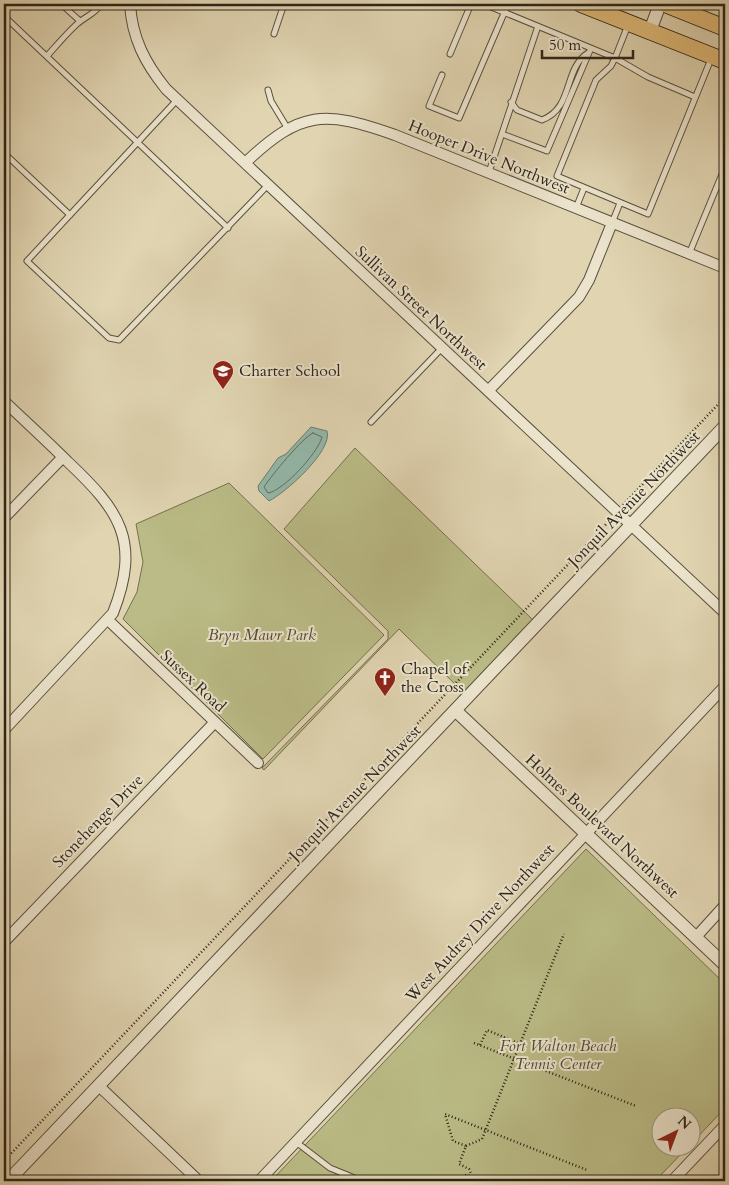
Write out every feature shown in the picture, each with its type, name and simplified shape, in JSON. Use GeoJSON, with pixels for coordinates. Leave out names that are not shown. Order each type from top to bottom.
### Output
{"type":"FeatureCollection","features":[{"type":"Feature","properties":{"kind":"main road"},"geometry":{"type":"LineString","coordinates":[[580,4],[719,59]]}},
{"type":"Feature","properties":{"kind":"main road"},"geometry":{"type":"LineString","coordinates":[[665,4],[725,28]]}},
{"type":"Feature","properties":{"kind":"street","name":"Sullivan Street Northwest"},"geometry":{"type":"LineString","coordinates":[[130,4],[131,23],[142,55],[160,83],[725,613]]}},
{"type":"Feature","properties":{"kind":"street"},"geometry":{"type":"LineString","coordinates":[[650,32],[660,4]]}},
{"type":"Feature","properties":{"kind":"street","name":"Hooper Drive Northwest"},"geometry":{"type":"LineString","coordinates":[[245,163],[270,139],[288,129],[312,120],[326,118],[345,120],[395,135],[725,268]]}},
{"type":"Feature","properties":{"kind":"street"},"geometry":{"type":"LineString","coordinates":[[488,391],[579,297],[589,280],[612,223]]}},
{"type":"Feature","properties":{"kind":"street"},"geometry":{"type":"LineString","coordinates":[[4,401],[109,504],[124,538],[126,560],[122,590],[113,614],[4,730]]}},
{"type":"Feature","properties":{"kind":"street","name":"Jonquil Avenue Northwest"},"geometry":{"type":"LineString","coordinates":[[8,1181],[725,426]]}},
{"type":"Feature","properties":{"kind":"street"},"geometry":{"type":"LineString","coordinates":[[4,518],[63,457]]}},
{"type":"Feature","properties":{"kind":"street","name":"Sussex Road"},"geometry":{"type":"LineString","coordinates":[[108,620],[258,763]]}},
{"type":"Feature","properties":{"kind":"street","name":"West Audrey Drive Northwest"},"geometry":{"type":"LineString","coordinates":[[259,1181],[725,686]]}},
{"type":"Feature","properties":{"kind":"street","name":"Holmes Boulevard Northwest"},"geometry":{"type":"LineString","coordinates":[[456,711],[725,965]]}},
{"type":"Feature","properties":{"kind":"street","name":"Stonehenge Drive"},"geometry":{"type":"LineString","coordinates":[[4,942],[215,722]]}},
{"type":"Feature","properties":{"kind":"street"},"geometry":{"type":"LineString","coordinates":[[696,937],[725,905]]}},
{"type":"Feature","properties":{"kind":"street"},"geometry":{"type":"LineString","coordinates":[[99,1086],[199,1181]]}},
{"type":"Feature","properties":{"kind":"street"},"geometry":{"type":"LineString","coordinates":[[672,1181],[725,1125]]}},
{"type":"Feature","properties":{"kind":"lane"},"geometry":{"type":"LineString","coordinates":[[61,4],[80,21]]}},
{"type":"Feature","properties":{"kind":"lane"},"geometry":{"type":"LineString","coordinates":[[47,56],[80,21],[94,13],[101,4]]}},
{"type":"Feature","properties":{"kind":"lane"},"geometry":{"type":"LineString","coordinates":[[274,34],[284,4]]}},
{"type":"Feature","properties":{"kind":"lane"},"geometry":{"type":"LineString","coordinates":[[450,54],[471,4]]}},
{"type":"Feature","properties":{"kind":"lane"},"geometry":{"type":"LineString","coordinates":[[484,4],[538,26],[589,50],[615,58],[648,77],[695,97]]}},
{"type":"Feature","properties":{"kind":"lane"},"geometry":{"type":"LineString","coordinates":[[442,76],[429,106],[459,118],[508,4]]}},
{"type":"Feature","properties":{"kind":"lane"},"geometry":{"type":"LineString","coordinates":[[4,16],[228,228]]}},
{"type":"Feature","properties":{"kind":"lane"},"geometry":{"type":"LineString","coordinates":[[629,23],[611,66],[596,80],[557,176],[648,214],[695,97],[719,59]]}},
{"type":"Feature","properties":{"kind":"lane"},"geometry":{"type":"LineString","coordinates":[[489,173],[511,102],[538,26]]}},
{"type":"Feature","properties":{"kind":"lane"},"geometry":{"type":"LineString","coordinates":[[511,102],[517,110],[542,120],[551,116],[559,109],[579,59],[589,50]]}},
{"type":"Feature","properties":{"kind":"lane"},"geometry":{"type":"LineString","coordinates":[[502,134],[547,151],[589,50]]}},
{"type":"Feature","properties":{"kind":"lane"},"geometry":{"type":"LineString","coordinates":[[268,90],[271,101],[288,129]]}},
{"type":"Feature","properties":{"kind":"lane"},"geometry":{"type":"LineString","coordinates":[[177,100],[27,261],[109,338],[115,341],[127,334],[268,185]]}},
{"type":"Feature","properties":{"kind":"lane"},"geometry":{"type":"LineString","coordinates":[[4,153],[70,215]]}},
{"type":"Feature","properties":{"kind":"lane"},"geometry":{"type":"LineString","coordinates":[[690,254],[725,167]]}},
{"type":"Feature","properties":{"kind":"lane"},"geometry":{"type":"LineString","coordinates":[[576,208],[584,188]]}},
{"type":"Feature","properties":{"kind":"lane"},"geometry":{"type":"LineString","coordinates":[[612,223],[620,202]]}},
{"type":"Feature","properties":{"kind":"lane"},"geometry":{"type":"LineString","coordinates":[[371,422],[442,348]]}},
{"type":"Feature","properties":{"kind":"lane"},"geometry":{"type":"LineString","coordinates":[[296,1142],[330,1168],[362,1181]]}},
{"type":"Feature","properties":{"kind":"path"},"geometry":{"type":"LineString","coordinates":[[709,4],[725,10]]}},
{"type":"Feature","properties":{"kind":"path"},"geometry":{"type":"LineString","coordinates":[[4,1160],[725,397]]}},
{"type":"Feature","properties":{"kind":"path"},"geometry":{"type":"LineString","coordinates":[[564,934],[514,1058],[486,1130],[482,1139],[466,1146],[453,1141],[445,1114],[486,1130],[587,1170]]}},
{"type":"Feature","properties":{"kind":"path"},"geometry":{"type":"LineString","coordinates":[[480,1045],[487,1030],[520,1044]]}},
{"type":"Feature","properties":{"kind":"path"},"geometry":{"type":"LineString","coordinates":[[499,1052],[505,1037]]}},
{"type":"Feature","properties":{"kind":"path"},"geometry":{"type":"LineString","coordinates":[[474,1042],[636,1106]]}},
{"type":"Feature","properties":{"kind":"path"},"geometry":{"type":"LineString","coordinates":[[466,1146],[459,1164],[469,1169],[472,1176]]}},
{"type":"Feature","properties":{"kind":"path"},"geometry":{"type":"LineString","coordinates":[[465,1175],[472,1176]]}},
{"type":"Feature","properties":{"kind":"path"},"geometry":{"type":"LineString","coordinates":[[469,1181],[472,1176]]}},
{"type":"Feature","properties":{"kind":"green space"},"geometry":{"type":"Polygon","coordinates":[[[355,448],[533,620],[464,693],[399,629],[264,770],[262,768],[388,639],[388,631],[284,529],[355,448]]]}},
{"type":"Feature","properties":{"kind":"green space","name":"Bryn Mawr Park"},"geometry":{"type":"Polygon","coordinates":[[[229,483],[384,635],[263,759],[123,619],[137,592],[143,562],[136,524],[229,483]]]}},
{"type":"Feature","properties":{"kind":"green space","name":"Fort Walton Beach Tennis Center"},"geometry":{"type":"Polygon","coordinates":[[[586,849],[725,984],[725,1108],[702,1132],[702,1108],[652,1108],[652,1158],[677,1158],[655,1181],[271,1181],[586,849]]]}},
{"type":"Feature","properties":{"kind":"water"},"geometry":{"type":"Polygon","coordinates":[[[311,427],[327,431],[327,439],[323,449],[316,460],[296,481],[269,501],[259,491],[258,486],[278,458],[286,454],[311,427]]]}},
{"type":"Feature","properties":{"kind":"place","name":"Charter School"},"geometry":{"type":"Point","coordinates":[223,390]}},
{"type":"Feature","properties":{"kind":"place","name":"Chapel of the Cross"},"geometry":{"type":"Point","coordinates":[385,697]}}]}
